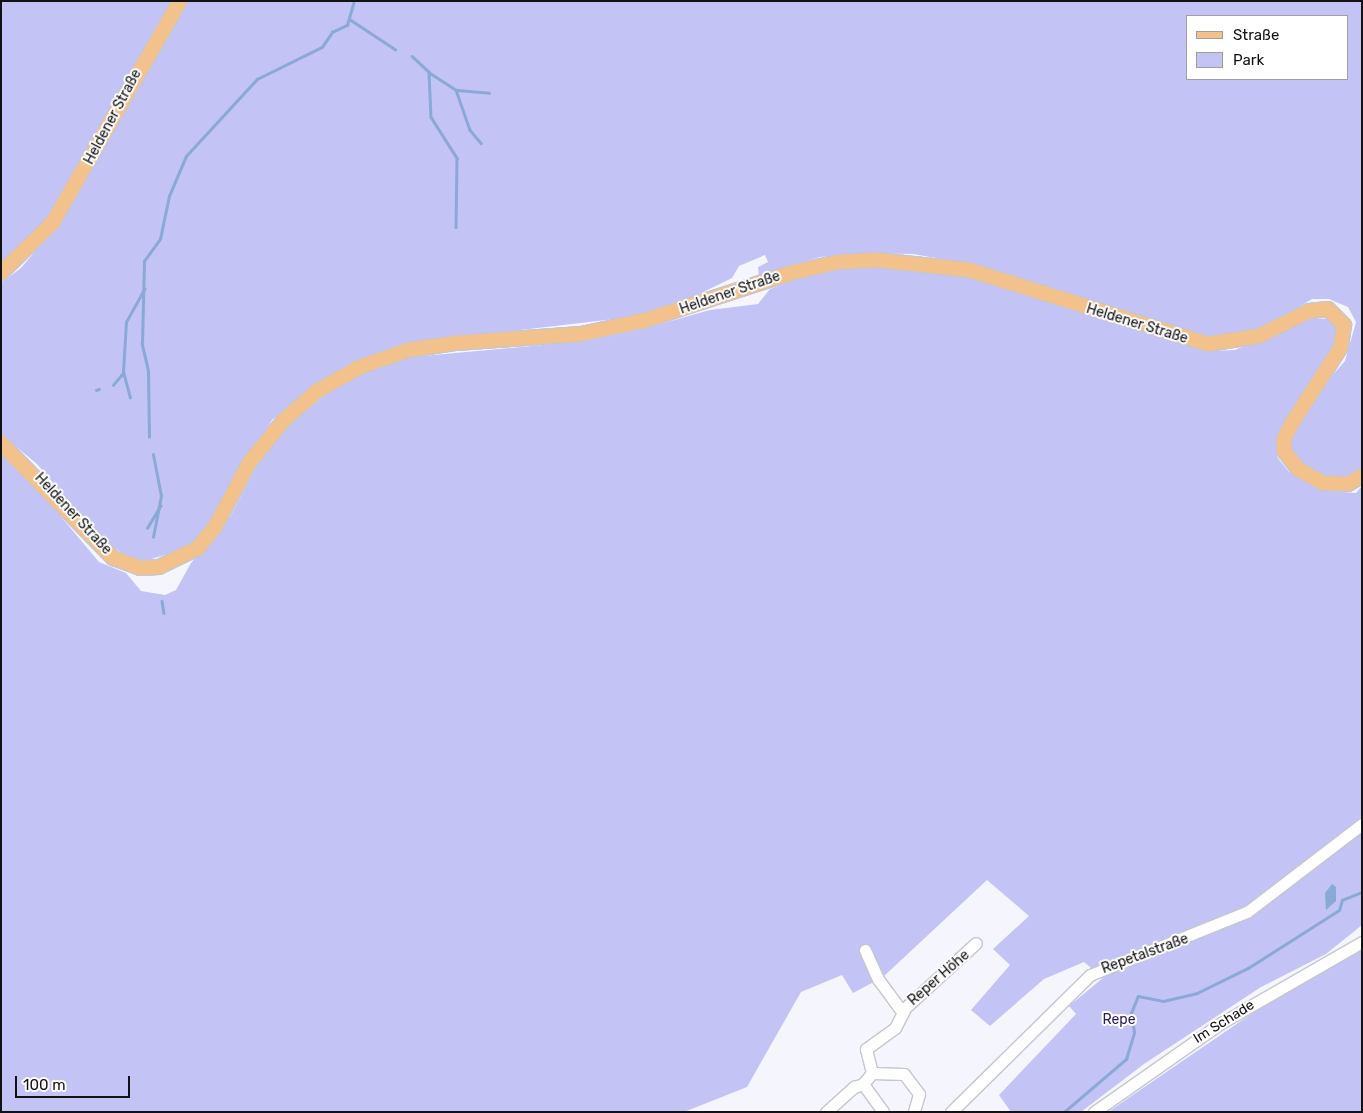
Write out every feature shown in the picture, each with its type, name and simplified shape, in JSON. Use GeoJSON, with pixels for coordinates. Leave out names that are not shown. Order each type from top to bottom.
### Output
{"type":"FeatureCollection","features":[{"type":"Feature","properties":{"kind":"main road","name":"Heldener Straße"},"geometry":{"type":"LineString","coordinates":[[1,273],[42,236],[64,206],[180,1]]}},
{"type":"Feature","properties":{"kind":"main road","name":"Heldener Straße"},"geometry":{"type":"LineString","coordinates":[[1,443],[113,558],[140,568],[159,567],[198,548],[215,527],[249,463],[290,415],[318,391],[360,367],[409,350],[447,344],[581,334],[646,320],[791,273],[838,262],[877,260],[968,270],[1208,344],[1259,336],[1309,311],[1328,309],[1344,325],[1341,346],[1292,422],[1284,439],[1284,451],[1298,470],[1323,483],[1348,484],[1362,476]]}},
{"type":"Feature","properties":{"kind":"street","name":"Repetalstraße"},"geometry":{"type":"LineString","coordinates":[[951,1112],[1090,975],[1247,912],[1362,824]]}},
{"type":"Feature","properties":{"kind":"street","name":"Im Schade"},"geometry":{"type":"LineString","coordinates":[[1094,1112],[1221,1022],[1362,942]]}},
{"type":"Feature","properties":{"kind":"street","name":"Reper Höhe"},"geometry":{"type":"LineString","coordinates":[[872,1073],[864,1052],[895,1028],[903,1013],[976,943]]}},
{"type":"Feature","properties":{"kind":"street","name":"Reper Höhe"},"geometry":{"type":"LineString","coordinates":[[865,950],[878,979],[903,1013]]}},
{"type":"Feature","properties":{"kind":"street"},"geometry":{"type":"LineString","coordinates":[[826,1112],[863,1084],[872,1073],[909,1078],[919,1094],[914,1112]]}},
{"type":"Feature","properties":{"kind":"street"},"geometry":{"type":"LineString","coordinates":[[863,1084],[883,1112]]}},
{"type":"Feature","properties":{"kind":"green space"},"geometry":{"type":"Polygon","coordinates":[[[1,1],[174,1],[56,207],[39,230],[1,263],[1,1]]]}},
{"type":"Feature","properties":{"kind":"green space"},"geometry":{"type":"Polygon","coordinates":[[[189,1],[1362,1],[1362,468],[1340,479],[1323,478],[1291,455],[1290,442],[1298,424],[1315,395],[1345,361],[1356,322],[1348,307],[1329,299],[1312,299],[1264,328],[1232,337],[1207,337],[982,266],[913,254],[860,253],[820,257],[759,276],[758,267],[768,262],[765,255],[739,266],[732,278],[689,299],[631,317],[401,344],[350,363],[310,388],[272,420],[206,528],[187,548],[145,561],[122,553],[102,540],[37,464],[1,434],[1,283],[21,268],[64,217],[129,97],[189,1]]]}},
{"type":"Feature","properties":{"kind":"green space"},"geometry":{"type":"Polygon","coordinates":[[[875,265],[940,272],[1008,287],[1210,351],[1235,350],[1308,318],[1331,319],[1338,331],[1337,346],[1276,440],[1277,457],[1289,472],[1319,490],[1356,493],[1362,486],[1362,925],[1326,954],[1261,987],[1144,1064],[1081,1112],[1011,1112],[999,1095],[1076,1014],[1069,1006],[1103,978],[1084,962],[1044,979],[990,1026],[971,1010],[1010,965],[993,949],[1029,916],[987,880],[883,977],[853,993],[842,975],[801,992],[747,1087],[684,1112],[1,1112],[1,454],[26,475],[99,562],[126,573],[141,591],[165,595],[176,590],[191,563],[230,517],[261,458],[290,424],[327,394],[373,368],[412,357],[586,341],[639,330],[710,310],[758,304],[770,289],[818,271],[875,265]]]}},
{"type":"Feature","properties":{"kind":"green space"},"geometry":{"type":"Polygon","coordinates":[[[1362,950],[1362,1112],[1108,1112],[1292,986],[1362,950]]]}},
{"type":"Feature","properties":{"kind":"shaded area"},"geometry":{"type":"Polygon","coordinates":[[[1332,884],[1336,887],[1336,901],[1326,910],[1325,893],[1332,884]]]}},
{"type":"Feature","properties":{"kind":"waterway"},"geometry":{"type":"LineString","coordinates":[[149,437],[148,371],[142,344],[144,261],[160,239],[169,196],[186,156],[257,79],[322,47],[332,32],[347,25],[354,1]]}},
{"type":"Feature","properties":{"kind":"waterway"},"geometry":{"type":"LineString","coordinates":[[351,20],[395,49]]}},
{"type":"Feature","properties":{"kind":"waterway"},"geometry":{"type":"LineString","coordinates":[[412,56],[429,72],[431,117],[457,158],[456,227]]}},
{"type":"Feature","properties":{"kind":"waterway"},"geometry":{"type":"LineString","coordinates":[[430,73],[456,90],[470,130],[481,143]]}},
{"type":"Feature","properties":{"kind":"waterway"},"geometry":{"type":"LineString","coordinates":[[457,90],[489,93]]}},
{"type":"Feature","properties":{"kind":"waterway"},"geometry":{"type":"LineString","coordinates":[[130,398],[123,372],[126,322],[144,289]]}},
{"type":"Feature","properties":{"kind":"waterway"},"geometry":{"type":"LineString","coordinates":[[113,385],[123,373]]}},
{"type":"Feature","properties":{"kind":"waterway"},"geometry":{"type":"LineString","coordinates":[[153,455],[161,496],[153,537]]}},
{"type":"Feature","properties":{"kind":"waterway"},"geometry":{"type":"LineString","coordinates":[[147,528],[160,506]]}},
{"type":"Feature","properties":{"kind":"waterway"},"geometry":{"type":"LineString","coordinates":[[162,601],[164,613]]}},
{"type":"Feature","properties":{"kind":"waterway","name":"Repe"},"geometry":{"type":"LineString","coordinates":[[1064,1112],[1126,1059],[1134,1032],[1131,1013],[1138,996],[1163,1001],[1197,993],[1248,968],[1339,910],[1342,900],[1362,892]]}}]}
